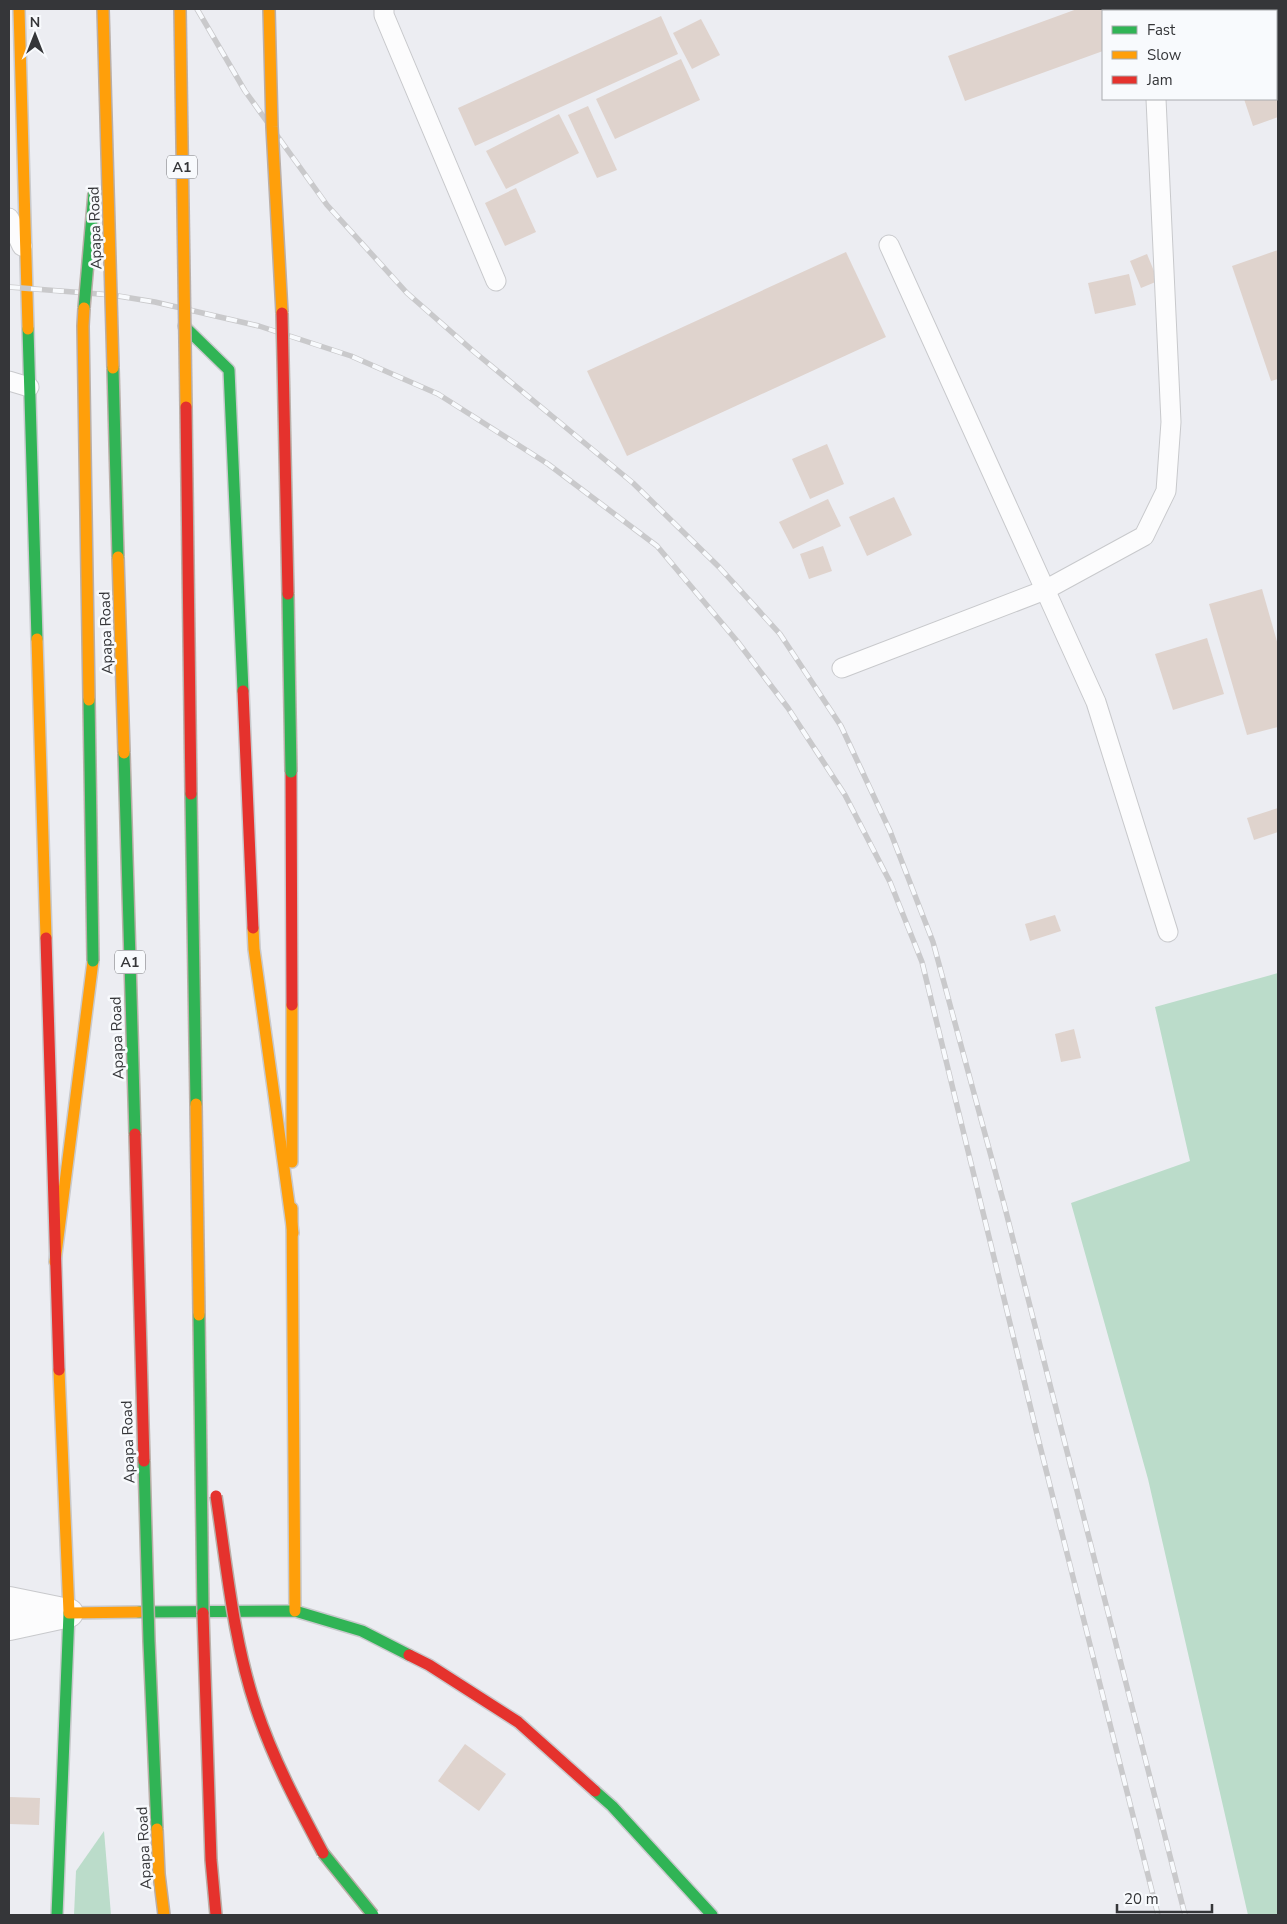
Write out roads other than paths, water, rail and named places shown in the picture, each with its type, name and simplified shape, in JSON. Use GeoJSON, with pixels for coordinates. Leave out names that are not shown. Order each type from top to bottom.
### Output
{"type":"FeatureCollection","features":[{"type":"Feature","properties":{"kind":"main road"},"geometry":{"type":"LineString","coordinates":[[19,9],[24,252],[55,1262],[69,1613],[57,1915]]}},
{"type":"Feature","properties":{"kind":"main road","name":"Apapa Road"},"geometry":{"type":"LineString","coordinates":[[103,9],[106,60],[149,1641],[159,1874],[164,1915]]}},
{"type":"Feature","properties":{"kind":"main road"},"geometry":{"type":"LineString","coordinates":[[269,9],[272,127],[283,333],[291,772],[295,1611]]}},
{"type":"Feature","properties":{"kind":"main road","name":"A1"},"geometry":{"type":"LineString","coordinates":[[181,11],[203,1630],[211,1860],[216,1915]]}},
{"type":"Feature","properties":{"kind":"main road"},"geometry":{"type":"LineString","coordinates":[[55,1262],[93,961],[83,326],[106,60]]}},
{"type":"Feature","properties":{"kind":"main road"},"geometry":{"type":"LineString","coordinates":[[184,326],[229,370],[254,949],[292,1233]]}},
{"type":"Feature","properties":{"kind":"main road"},"geometry":{"type":"LineString","coordinates":[[198,1287],[212,1450]]}},
{"type":"Feature","properties":{"kind":"main road"},"geometry":{"type":"LineString","coordinates":[[216,1489],[218,1517],[239,1646],[256,1708],[283,1776],[324,1855],[373,1915]]}},
{"type":"Feature","properties":{"kind":"main road"},"geometry":{"type":"LineString","coordinates":[[69,1613],[295,1611],[362,1631],[430,1665],[518,1722],[612,1806],[712,1915]]}},
{"type":"Feature","properties":{"kind":"street"},"geometry":{"type":"LineString","coordinates":[[9,1601],[69,1613]]}},
{"type":"Feature","properties":{"kind":"street"},"geometry":{"type":"LineString","coordinates":[[9,1626],[69,1613]]}},
{"type":"Feature","properties":{"kind":"lane"},"geometry":{"type":"LineString","coordinates":[[384,9],[384,15],[396,46],[496,281]]}},
{"type":"Feature","properties":{"kind":"lane"},"geometry":{"type":"LineString","coordinates":[[842,668],[1045,590],[1144,536],[1166,491],[1171,422],[1156,100]]}},
{"type":"Feature","properties":{"kind":"lane"},"geometry":{"type":"LineString","coordinates":[[9,218],[24,252]]}},
{"type":"Feature","properties":{"kind":"lane"},"geometry":{"type":"LineString","coordinates":[[889,245],[1096,702],[1168,932]]}},
{"type":"Feature","properties":{"kind":"lane"},"geometry":{"type":"LineString","coordinates":[[9,381],[29,387]]}},
{"type":"Feature","properties":{"kind":"railway"},"geometry":{"type":"LineString","coordinates":[[197,9],[245,91],[327,205],[407,293],[472,350],[633,483],[719,567],[780,634],[841,726],[890,831],[933,942],[1004,1204],[1185,1915]]}},
{"type":"Feature","properties":{"kind":"railway"},"geometry":{"type":"LineString","coordinates":[[9,287],[112,295],[155,302],[259,326],[351,356],[438,394],[548,464],[657,546],[737,641],[788,708],[845,795],[890,882],[922,962],[1037,1434],[1158,1915]]}}]}
